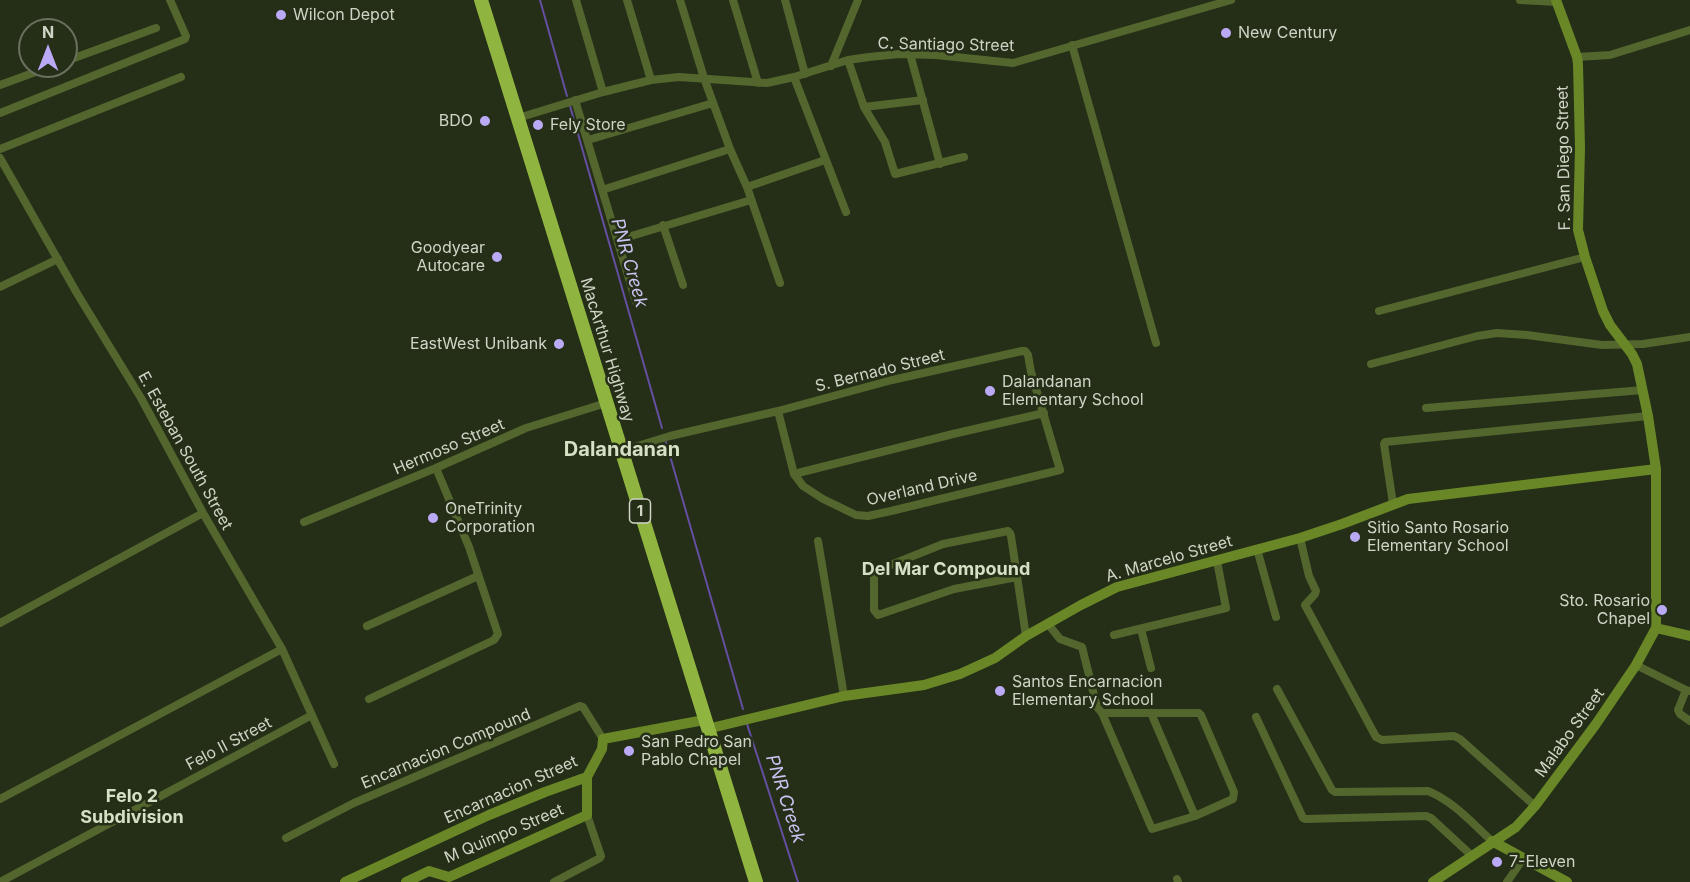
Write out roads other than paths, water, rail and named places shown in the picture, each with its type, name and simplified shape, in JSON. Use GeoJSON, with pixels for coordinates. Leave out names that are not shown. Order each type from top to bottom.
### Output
{"type":"FeatureCollection","features":[{"type":"Feature","properties":{"kind":"highway","name":"MacArthur Highway"},"geometry":{"type":"LineString","coordinates":[[481,0],[756,882]]}},
{"type":"Feature","properties":{"kind":"street"},"geometry":{"type":"LineString","coordinates":[[0,113],[185,39],[186,36],[170,0]]}},
{"type":"Feature","properties":{"kind":"street"},"geometry":{"type":"LineString","coordinates":[[576,0],[603,92]]}},
{"type":"Feature","properties":{"kind":"street"},"geometry":{"type":"LineString","coordinates":[[627,0],[651,80]]}},
{"type":"Feature","properties":{"kind":"street"},"geometry":{"type":"LineString","coordinates":[[680,0],[704,78],[730,149],[747,187],[780,283]]}},
{"type":"Feature","properties":{"kind":"street"},"geometry":{"type":"LineString","coordinates":[[733,0],[758,83]]}},
{"type":"Feature","properties":{"kind":"street"},"geometry":{"type":"LineString","coordinates":[[785,0],[805,74]]}},
{"type":"Feature","properties":{"kind":"street"},"geometry":{"type":"LineString","coordinates":[[831,66],[858,0]]}},
{"type":"Feature","properties":{"kind":"street","name":"C. Santiago Street"},"geometry":{"type":"LineString","coordinates":[[518,118],[603,92],[651,80],[679,76],[758,83],[794,77],[848,60],[910,54],[1013,63],[1231,0]]}},
{"type":"Feature","properties":{"kind":"street"},"geometry":{"type":"LineString","coordinates":[[1520,0],[1557,1]]}},
{"type":"Feature","properties":{"kind":"street","name":"F. San Diego Street"},"geometry":{"type":"LineString","coordinates":[[1557,1],[1577,57],[1580,148],[1578,230],[1603,311],[1610,326],[1637,364],[1648,416],[1656,469],[1656,628]]}},
{"type":"Feature","properties":{"kind":"street"},"geometry":{"type":"LineString","coordinates":[[78,57],[156,28]]}},
{"type":"Feature","properties":{"kind":"street"},"geometry":{"type":"LineString","coordinates":[[1577,57],[1610,55],[1690,30]]}},
{"type":"Feature","properties":{"kind":"street"},"geometry":{"type":"LineString","coordinates":[[1072,45],[1156,343]]}},
{"type":"Feature","properties":{"kind":"street"},"geometry":{"type":"LineString","coordinates":[[910,54],[940,164]]}},
{"type":"Feature","properties":{"kind":"street"},"geometry":{"type":"LineString","coordinates":[[848,60],[864,107],[885,142],[895,174],[964,157]]}},
{"type":"Feature","properties":{"kind":"street"},"geometry":{"type":"LineString","coordinates":[[0,149],[181,77]]}},
{"type":"Feature","properties":{"kind":"street"},"geometry":{"type":"LineString","coordinates":[[794,77],[846,212]]}},
{"type":"Feature","properties":{"kind":"street"},"geometry":{"type":"LineString","coordinates":[[0,85],[19,78]]}},
{"type":"Feature","properties":{"kind":"street"},"geometry":{"type":"LineString","coordinates":[[575,100],[636,302]]}},
{"type":"Feature","properties":{"kind":"street"},"geometry":{"type":"LineString","coordinates":[[864,107],[923,100]]}},
{"type":"Feature","properties":{"kind":"street"},"geometry":{"type":"LineString","coordinates":[[588,140],[713,103]]}},
{"type":"Feature","properties":{"kind":"street"},"geometry":{"type":"LineString","coordinates":[[602,190],[730,149]]}},
{"type":"Feature","properties":{"kind":"street","name":"E. Esteban South Street"},"geometry":{"type":"LineString","coordinates":[[0,158],[141,398],[203,513],[282,649],[334,764]]}},
{"type":"Feature","properties":{"kind":"street"},"geometry":{"type":"LineString","coordinates":[[747,187],[825,160]]}},
{"type":"Feature","properties":{"kind":"street"},"geometry":{"type":"LineString","coordinates":[[618,240],[751,200]]}},
{"type":"Feature","properties":{"kind":"street"},"geometry":{"type":"LineString","coordinates":[[663,225],[683,285]]}},
{"type":"Feature","properties":{"kind":"street"},"geometry":{"type":"LineString","coordinates":[[1379,311],[1585,257]]}},
{"type":"Feature","properties":{"kind":"street"},"geometry":{"type":"LineString","coordinates":[[0,287],[58,259]]}},
{"type":"Feature","properties":{"kind":"street"},"geometry":{"type":"LineString","coordinates":[[1371,364],[1477,336],[1497,333],[1625,346],[1690,337]]}},
{"type":"Feature","properties":{"kind":"street","name":"S. Bernado Street"},"geometry":{"type":"LineString","coordinates":[[621,451],[670,436],[778,411],[892,380],[1025,351],[1060,470]]}},
{"type":"Feature","properties":{"kind":"street"},"geometry":{"type":"LineString","coordinates":[[1426,408],[1642,390]]}},
{"type":"Feature","properties":{"kind":"street","name":"Hermoso Street"},"geometry":{"type":"LineString","coordinates":[[304,522],[526,428],[606,403]]}},
{"type":"Feature","properties":{"kind":"street"},"geometry":{"type":"LineString","coordinates":[[778,411],[794,474],[1044,413]]}},
{"type":"Feature","properties":{"kind":"street"},"geometry":{"type":"LineString","coordinates":[[1393,504],[1385,442],[1648,416]]}},
{"type":"Feature","properties":{"kind":"street"},"geometry":{"type":"LineString","coordinates":[[369,699],[494,640],[498,634],[468,547],[436,468]]}},
{"type":"Feature","properties":{"kind":"street","name":"A. Marcelo Street"},"geometry":{"type":"LineString","coordinates":[[706,725],[844,696],[924,686],[960,674],[995,658],[1026,636],[1117,587],[1300,538],[1408,499],[1656,469]]}},
{"type":"Feature","properties":{"kind":"street","name":"Overland Drive"},"geometry":{"type":"LineString","coordinates":[[794,474],[803,486],[823,499],[856,515],[868,516],[1060,470]]}},
{"type":"Feature","properties":{"kind":"street"},"geometry":{"type":"LineString","coordinates":[[0,623],[203,513]]}},
{"type":"Feature","properties":{"kind":"street"},"geometry":{"type":"LineString","coordinates":[[1017,577],[954,589],[879,615],[874,610],[874,575],[878,570],[943,544],[1008,531],[1011,536],[1026,636]]}},
{"type":"Feature","properties":{"kind":"street"},"geometry":{"type":"LineString","coordinates":[[1300,538],[1309,576],[1316,591],[1305,605],[1376,737],[1382,740],[1454,736],[1466,743],[1535,806]]}},
{"type":"Feature","properties":{"kind":"street"},"geometry":{"type":"LineString","coordinates":[[818,541],[844,696]]}},
{"type":"Feature","properties":{"kind":"street"},"geometry":{"type":"LineString","coordinates":[[1257,549],[1276,617]]}},
{"type":"Feature","properties":{"kind":"street"},"geometry":{"type":"LineString","coordinates":[[1114,635],[1226,608],[1217,561]]}},
{"type":"Feature","properties":{"kind":"street"},"geometry":{"type":"LineString","coordinates":[[367,626],[478,576]]}},
{"type":"Feature","properties":{"kind":"street"},"geometry":{"type":"LineString","coordinates":[[1048,624],[1060,639],[1082,647],[1097,707],[1102,713],[1150,827],[1154,830],[1195,816],[1233,799],[1234,792],[1199,713],[1102,713]]}},
{"type":"Feature","properties":{"kind":"street"},"geometry":{"type":"LineString","coordinates":[[1656,628],[1690,636]]}},
{"type":"Feature","properties":{"kind":"street","name":"Malabo Street"},"geometry":{"type":"LineString","coordinates":[[1433,882],[1516,826],[1535,806],[1596,724],[1636,665],[1656,628]]}},
{"type":"Feature","properties":{"kind":"street"},"geometry":{"type":"LineString","coordinates":[[1141,629],[1151,668]]}},
{"type":"Feature","properties":{"kind":"street"},"geometry":{"type":"LineString","coordinates":[[0,799],[282,649]]}},
{"type":"Feature","properties":{"kind":"street"},"geometry":{"type":"LineString","coordinates":[[1636,665],[1688,691],[1678,710],[1690,722]]}},
{"type":"Feature","properties":{"kind":"street"},"geometry":{"type":"LineString","coordinates":[[1277,689],[1335,792],[1428,791],[1458,811],[1492,841],[1566,882]]}},
{"type":"Feature","properties":{"kind":"street","name":"Encarnacion Compound"},"geometry":{"type":"LineString","coordinates":[[286,838],[354,803],[580,706],[584,707],[603,740]]}},
{"type":"Feature","properties":{"kind":"street"},"geometry":{"type":"LineString","coordinates":[[1151,713],[1195,816]]}},
{"type":"Feature","properties":{"kind":"street","name":"Felo II Street"},"geometry":{"type":"LineString","coordinates":[[0,882],[312,715]]}},
{"type":"Feature","properties":{"kind":"street"},"geometry":{"type":"LineString","coordinates":[[1256,717],[1303,818],[1426,816],[1471,855]]}},
{"type":"Feature","properties":{"kind":"street"},"geometry":{"type":"LineString","coordinates":[[603,740],[706,725]]}},
{"type":"Feature","properties":{"kind":"street","name":"Encarnacion Street"},"geometry":{"type":"LineString","coordinates":[[350,881],[489,815],[587,777],[602,749],[603,740]]}},
{"type":"Feature","properties":{"kind":"street"},"geometry":{"type":"LineString","coordinates":[[554,882],[601,856],[587,814],[587,777]]}},
{"type":"Feature","properties":{"kind":"street","name":"M Quimpo Street"},"geometry":{"type":"LineString","coordinates":[[406,882],[429,871],[449,877],[587,814]]}},
{"type":"Feature","properties":{"kind":"street"},"geometry":{"type":"LineString","coordinates":[[1507,882],[1523,859]]}},
{"type":"Feature","properties":{"kind":"waterway","name":"PNR Creek"},"geometry":{"type":"LineString","coordinates":[[540,0],[567,96]]}},
{"type":"Feature","properties":{"kind":"waterway","name":"PNR Creek"},"geometry":{"type":"LineString","coordinates":[[570,106],[662,428]]}},
{"type":"Feature","properties":{"kind":"waterway","name":"PNR Creek"},"geometry":{"type":"LineString","coordinates":[[666,442],[743,709]]}},
{"type":"Feature","properties":{"kind":"waterway","name":"PNR Creek"},"geometry":{"type":"LineString","coordinates":[[747,724],[798,882]]}},
{"type":"Feature","properties":{"kind":"place","name":"Wilcon Depot"},"geometry":{"type":"Point","coordinates":[281,15]}},
{"type":"Feature","properties":{"kind":"place","name":"New Century"},"geometry":{"type":"Point","coordinates":[1226,33]}},
{"type":"Feature","properties":{"kind":"place","name":"BDO"},"geometry":{"type":"Point","coordinates":[485,121]}},
{"type":"Feature","properties":{"kind":"place","name":"Fely Store"},"geometry":{"type":"Point","coordinates":[538,125]}},
{"type":"Feature","properties":{"kind":"place","name":"Goodyear Autocare"},"geometry":{"type":"Point","coordinates":[497,257]}},
{"type":"Feature","properties":{"kind":"place","name":"EastWest Unibank"},"geometry":{"type":"Point","coordinates":[559,344]}},
{"type":"Feature","properties":{"kind":"place","name":"Dalandanan Elementary School"},"geometry":{"type":"Point","coordinates":[990,391]}},
{"type":"Feature","properties":{"kind":"place","name":"OneTrinity Corporation"},"geometry":{"type":"Point","coordinates":[433,518]}},
{"type":"Feature","properties":{"kind":"place","name":"Sitio Santo Rosario Elementary School"},"geometry":{"type":"Point","coordinates":[1355,537]}},
{"type":"Feature","properties":{"kind":"place","name":"Sto. Rosario Chapel"},"geometry":{"type":"Point","coordinates":[1662,610]}},
{"type":"Feature","properties":{"kind":"place","name":"Santos Encarnacion Elementary School"},"geometry":{"type":"Point","coordinates":[1000,691]}},
{"type":"Feature","properties":{"kind":"place","name":"San Pedro San Pablo Chapel"},"geometry":{"type":"Point","coordinates":[629,751]}},
{"type":"Feature","properties":{"kind":"place","name":"7-Eleven"},"geometry":{"type":"Point","coordinates":[1497,862]}},
{"type":"Feature","properties":{"kind":"district","name":"Dalandanan"},"geometry":{"type":"Point","coordinates":[622,450]}},
{"type":"Feature","properties":{"kind":"district","name":"Del Mar Compound"},"geometry":{"type":"Point","coordinates":[946,570]}},
{"type":"Feature","properties":{"kind":"district","name":"Felo 2 Subdivision"},"geometry":{"type":"Point","coordinates":[132,807]}}]}
